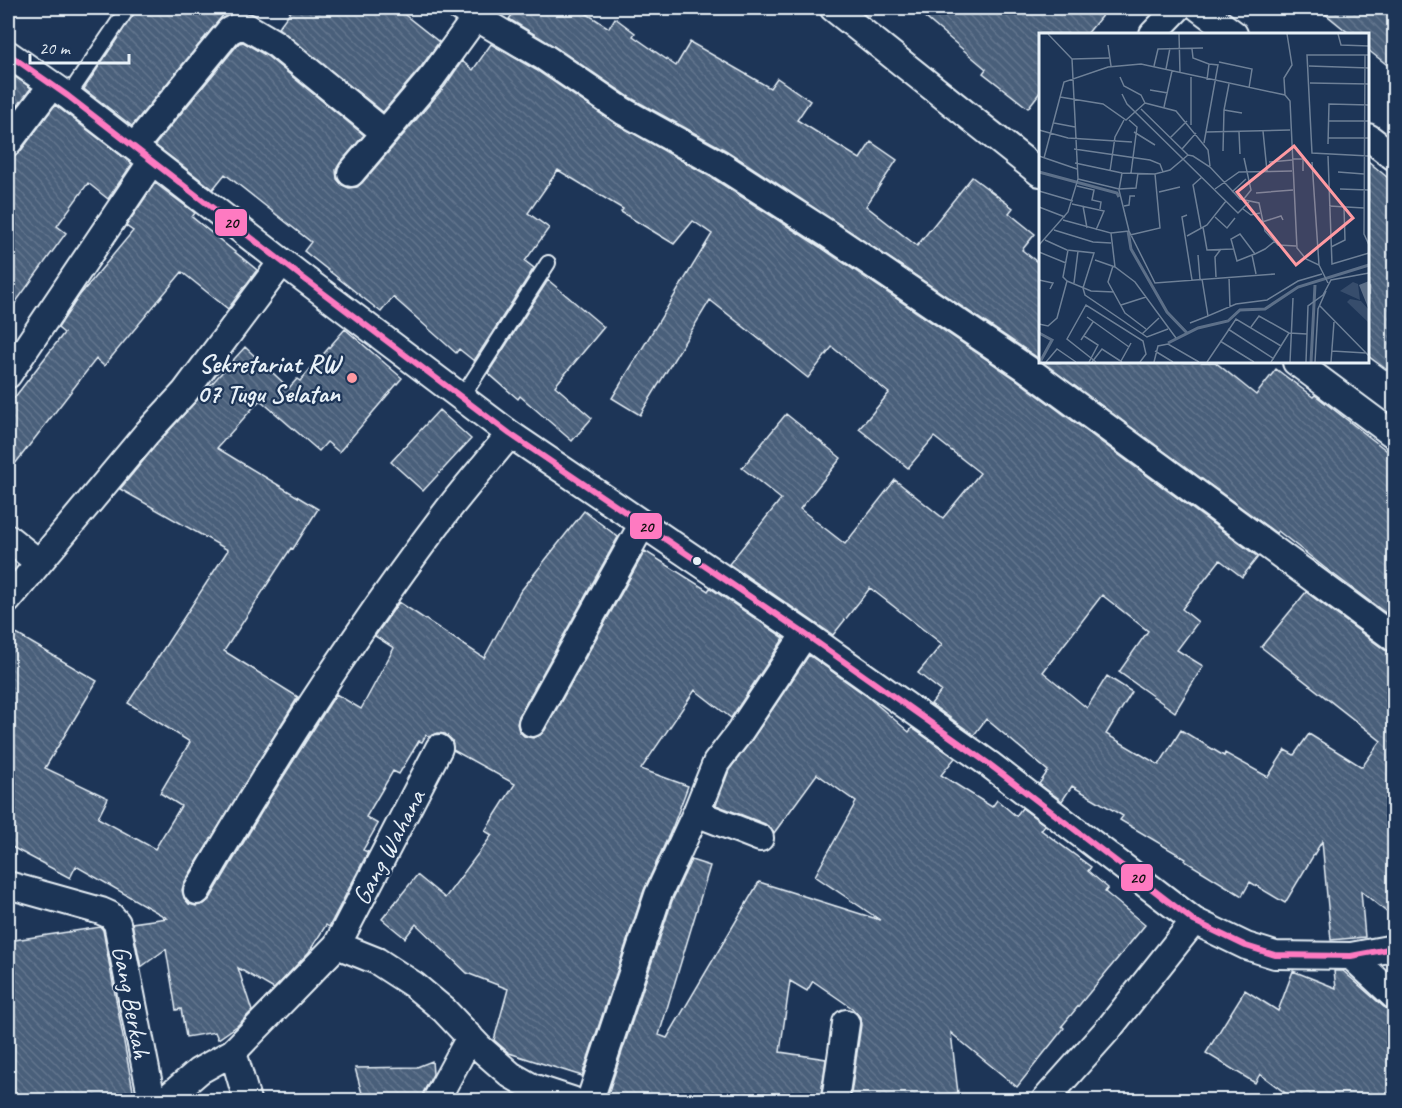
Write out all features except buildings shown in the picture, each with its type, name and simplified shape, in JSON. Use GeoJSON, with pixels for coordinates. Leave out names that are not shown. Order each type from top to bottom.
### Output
{"type":"FeatureCollection","features":[{"type":"Feature","properties":{"kind":"street"},"geometry":{"type":"LineString","coordinates":[[833,8],[1038,166]]}},
{"type":"Feature","properties":{"kind":"street"},"geometry":{"type":"LineString","coordinates":[[1154,33],[1178,8]]}},
{"type":"Feature","properties":{"kind":"street"},"geometry":{"type":"LineString","coordinates":[[1199,8],[1233,33]]}},
{"type":"Feature","properties":{"kind":"street"},"geometry":{"type":"LineString","coordinates":[[351,173],[433,76],[468,13],[544,57],[623,111],[719,164],[838,240],[1026,368],[1395,638]]}},
{"type":"Feature","properties":{"kind":"street"},"geometry":{"type":"LineString","coordinates":[[8,375],[143,154],[229,32],[237,27],[247,27],[276,44],[385,133]]}},
{"type":"Feature","properties":{"kind":"street"},"geometry":{"type":"LineString","coordinates":[[8,54],[60,91],[510,434],[805,634],[989,764],[1194,921],[1246,946],[1275,955],[1351,956],[1395,948]]}},
{"type":"Feature","properties":{"kind":"street"},"geometry":{"type":"LineString","coordinates":[[8,143],[60,91]]}},
{"type":"Feature","properties":{"kind":"street"},"geometry":{"type":"LineString","coordinates":[[1369,138],[1395,158]]}},
{"type":"Feature","properties":{"kind":"street"},"geometry":{"type":"LineString","coordinates":[[8,600],[146,434],[185,392],[282,262]]}},
{"type":"Feature","properties":{"kind":"street"},"geometry":{"type":"LineString","coordinates":[[1297,363],[1395,435]]}},
{"type":"Feature","properties":{"kind":"street"},"geometry":{"type":"LineString","coordinates":[[197,891],[316,696],[447,510],[510,434]]}},
{"type":"Feature","properties":{"kind":"street"},"geometry":{"type":"LineString","coordinates":[[532,723],[642,525]]}},
{"type":"Feature","properties":{"kind":"street"},"geometry":{"type":"LineString","coordinates":[[8,538],[38,562]]}},
{"type":"Feature","properties":{"kind":"street"},"geometry":{"type":"LineString","coordinates":[[590,1101],[658,895],[696,813],[716,763],[739,734],[805,634]]}},
{"type":"Feature","properties":{"kind":"street","name":"Gang Wahana"},"geometry":{"type":"LineString","coordinates":[[165,1101],[199,1071],[233,1052],[336,945],[439,748]]}},
{"type":"Feature","properties":{"kind":"street"},"geometry":{"type":"LineString","coordinates":[[696,813],[760,838]]}},
{"type":"Feature","properties":{"kind":"street","name":"Gang Berkah"},"geometry":{"type":"LineString","coordinates":[[8,885],[101,911],[110,915],[117,923],[152,1101]]}},
{"type":"Feature","properties":{"kind":"street"},"geometry":{"type":"LineString","coordinates":[[1045,1101],[1110,1027],[1194,921]]}},
{"type":"Feature","properties":{"kind":"street"},"geometry":{"type":"LineString","coordinates":[[336,945],[377,961],[414,985],[444,1010],[511,1075],[542,1091],[572,1101]]}},
{"type":"Feature","properties":{"kind":"street"},"geometry":{"type":"LineString","coordinates":[[1351,956],[1395,996]]}},
{"type":"Feature","properties":{"kind":"street"},"geometry":{"type":"LineString","coordinates":[[835,1101],[846,1023]]}},
{"type":"Feature","properties":{"kind":"street"},"geometry":{"type":"LineString","coordinates":[[436,1101],[470,1037]]}},
{"type":"Feature","properties":{"kind":"street"},"geometry":{"type":"LineString","coordinates":[[233,1052],[247,1101]]}},
{"type":"Feature","properties":{"kind":"lane"},"geometry":{"type":"LineString","coordinates":[[60,91],[128,8]]}},
{"type":"Feature","properties":{"kind":"lane"},"geometry":{"type":"LineString","coordinates":[[462,397],[548,263]]}},
{"type":"Feature","properties":{"kind":"transit line","name":"20"},"geometry":{"type":"LineString","coordinates":[[8,54],[68,96],[510,434],[805,634],[989,764],[1194,921],[1246,946],[1275,955],[1351,956],[1394,948]]}},
{"type":"Feature","properties":{"kind":"place","name":"Sekretariat RW 07 Tugu Selatan"},"geometry":{"type":"Point","coordinates":[352,378]}}]}
